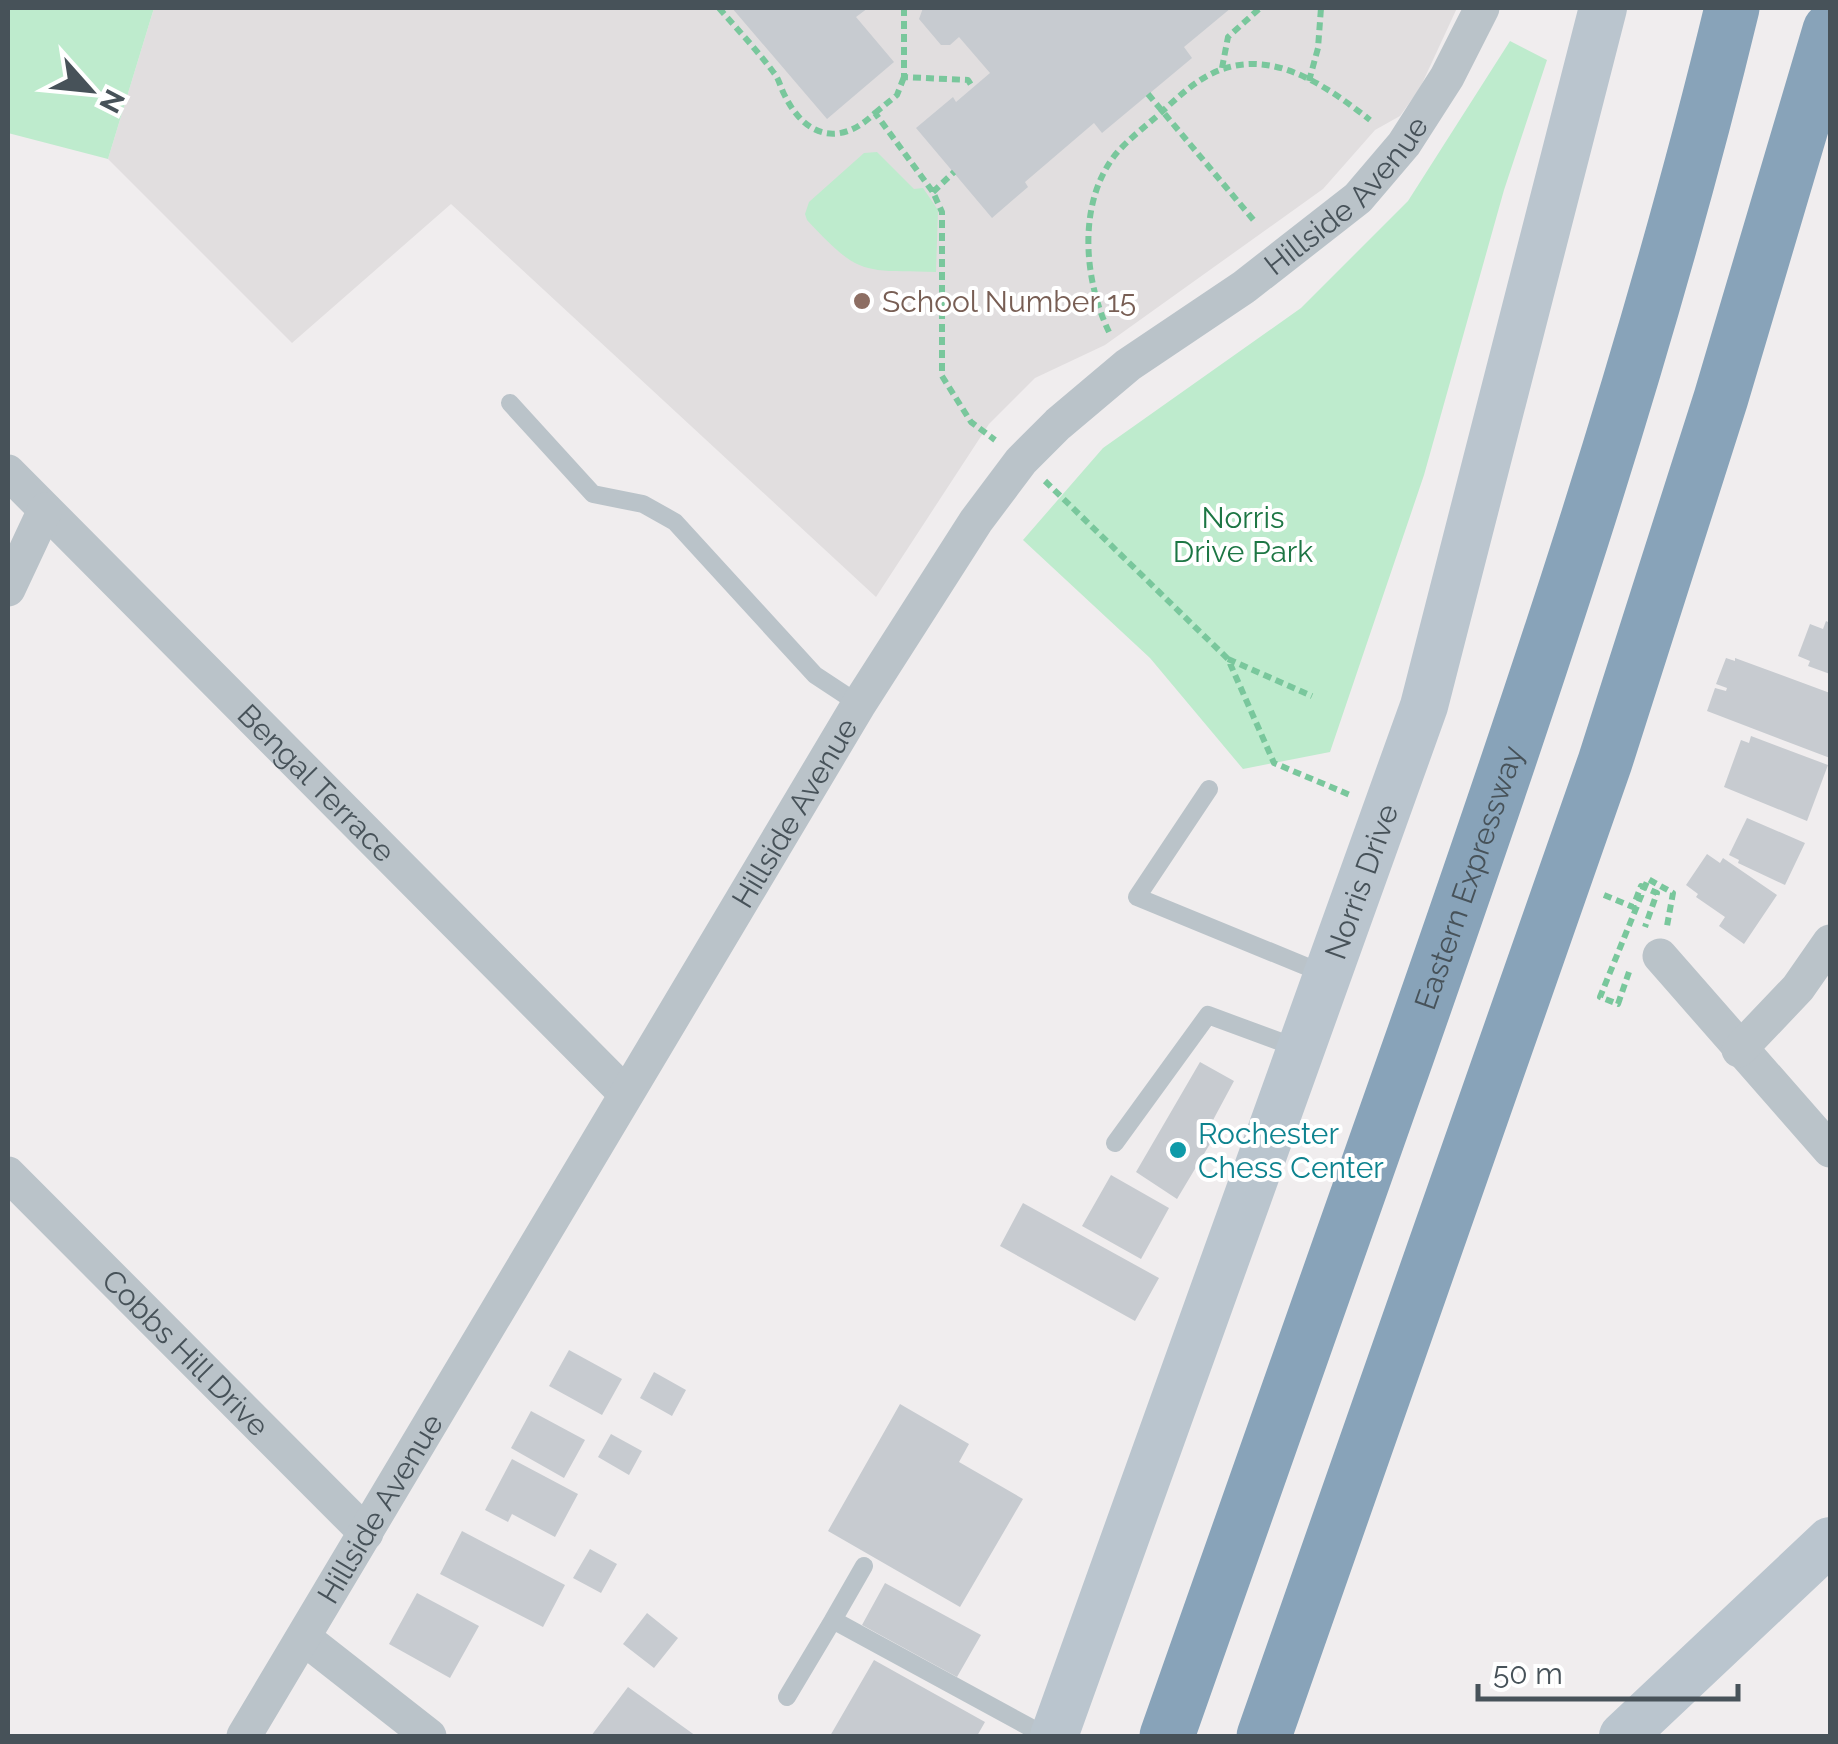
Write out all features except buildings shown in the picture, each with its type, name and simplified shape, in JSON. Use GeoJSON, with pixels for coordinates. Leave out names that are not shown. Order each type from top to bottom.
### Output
{"type":"FeatureCollection","features":[{"type":"Feature","properties":{"kind":"highway","name":"Eastern Expressway"},"geometry":{"type":"LineString","coordinates":[[1167,1736],[1476,860],[1560,609],[1661,274],[1732,8]]}},
{"type":"Feature","properties":{"kind":"highway"},"geometry":{"type":"LineString","coordinates":[[1264,1736],[1605,762],[1721,398],[1830,30]]}},
{"type":"Feature","properties":{"kind":"street","name":"Hillside Avenue"},"geometry":{"type":"LineString","coordinates":[[244,1736],[859,704],[976,521],[1021,461],[1058,424],[1128,365],[1244,287],[1358,198],[1404,144],[1447,77],[1482,8]]}},
{"type":"Feature","properties":{"kind":"street","name":"Norris Drive"},"geometry":{"type":"LineString","coordinates":[[1054,1736],[1424,706],[1603,8]]}},
{"type":"Feature","properties":{"kind":"street","name":"Bengal Terrace"},"geometry":{"type":"LineString","coordinates":[[8,472],[625,1093]]}},
{"type":"Feature","properties":{"kind":"street"},"geometry":{"type":"LineString","coordinates":[[8,590],[45,510]]}},
{"type":"Feature","properties":{"kind":"street"},"geometry":{"type":"LineString","coordinates":[[1740,1050],[1798,988],[1830,942]]}},
{"type":"Feature","properties":{"kind":"street"},"geometry":{"type":"LineString","coordinates":[[1660,956],[1830,1150]]}},
{"type":"Feature","properties":{"kind":"street","name":"Cobbs Hill Drive"},"geometry":{"type":"LineString","coordinates":[[8,1174],[366,1533]]}},
{"type":"Feature","properties":{"kind":"street"},"geometry":{"type":"LineString","coordinates":[[1624,1736],[1830,1542]]}},
{"type":"Feature","properties":{"kind":"street"},"geometry":{"type":"LineString","coordinates":[[304,1638],[429,1736]]}},
{"type":"Feature","properties":{"kind":"lane"},"geometry":{"type":"LineString","coordinates":[[510,404],[593,494],[642,504],[675,522],[815,675],[859,704]]}},
{"type":"Feature","properties":{"kind":"lane"},"geometry":{"type":"LineString","coordinates":[[1210,789],[1137,897],[1328,975]]}},
{"type":"Feature","properties":{"kind":"lane"},"geometry":{"type":"LineString","coordinates":[[1114,1142],[1208,1014],[1301,1049]]}},
{"type":"Feature","properties":{"kind":"lane"},"geometry":{"type":"LineString","coordinates":[[787,1696],[864,1566]]}},
{"type":"Feature","properties":{"kind":"lane"},"geometry":{"type":"LineString","coordinates":[[833,1620],[1046,1736]]}},
{"type":"Feature","properties":{"kind":"path"},"geometry":{"type":"LineString","coordinates":[[719,8],[777,76],[784,96],[811,128],[826,135],[847,134],[860,127],[897,95],[904,77],[904,8]]}},
{"type":"Feature","properties":{"kind":"path"},"geometry":{"type":"LineString","coordinates":[[1222,68],[1228,37],[1260,8]]}},
{"type":"Feature","properties":{"kind":"path"},"geometry":{"type":"LineString","coordinates":[[1310,81],[1321,8]]}},
{"type":"Feature","properties":{"kind":"path"},"geometry":{"type":"LineString","coordinates":[[1110,332],[1099,310],[1087,250],[1101,181],[1116,155],[1195,82],[1222,68],[1255,64],[1290,71],[1344,100],[1370,120]]}},
{"type":"Feature","properties":{"kind":"path"},"geometry":{"type":"LineString","coordinates":[[904,77],[968,80],[973,88]]}},
{"type":"Feature","properties":{"kind":"path"},"geometry":{"type":"LineString","coordinates":[[1148,94],[1256,223]]}},
{"type":"Feature","properties":{"kind":"path"},"geometry":{"type":"LineString","coordinates":[[876,114],[933,192],[942,212],[942,376],[971,422],[987,434]]}},
{"type":"Feature","properties":{"kind":"path"},"geometry":{"type":"LineString","coordinates":[[933,192],[954,172]]}},
{"type":"Feature","properties":{"kind":"path"},"geometry":{"type":"LineString","coordinates":[[1052,488],[1228,659],[1312,696]]}},
{"type":"Feature","properties":{"kind":"path"},"geometry":{"type":"LineString","coordinates":[[1228,659],[1274,764],[1296,774]]}},
{"type":"Feature","properties":{"kind":"shaded area","name":"School Number 15"},"geometry":{"type":"Polygon","coordinates":[[[154,8],[1457,8],[1420,88],[1400,116],[1375,130],[1323,189],[1105,345],[1035,378],[989,424],[876,597],[451,204],[292,343],[108,159],[154,8]]]}},
{"type":"Feature","properties":{"kind":"green space"},"geometry":{"type":"Polygon","coordinates":[[[8,8],[154,8],[108,159],[8,133],[8,8]]]}},
{"type":"Feature","properties":{"kind":"green space","name":"Norris Drive Park"},"geometry":{"type":"Polygon","coordinates":[[[1510,41],[1547,60],[1504,190],[1424,475],[1330,752],[1243,769],[1150,658],[1023,540],[1103,448],[1301,308],[1408,201],[1510,41]]]}},
{"type":"Feature","properties":{"kind":"green space"},"geometry":{"type":"Polygon","coordinates":[[[877,152],[914,189],[923,188],[938,210],[936,272],[864,267],[839,252],[807,220],[809,202],[864,153],[877,152]]]}},
{"type":"Feature","properties":{"kind":"place","name":"School Number 15"},"geometry":{"type":"Point","coordinates":[862,301]}},
{"type":"Feature","properties":{"kind":"place","name":"Rochester Chess Center"},"geometry":{"type":"Point","coordinates":[1178,1150]}}]}
